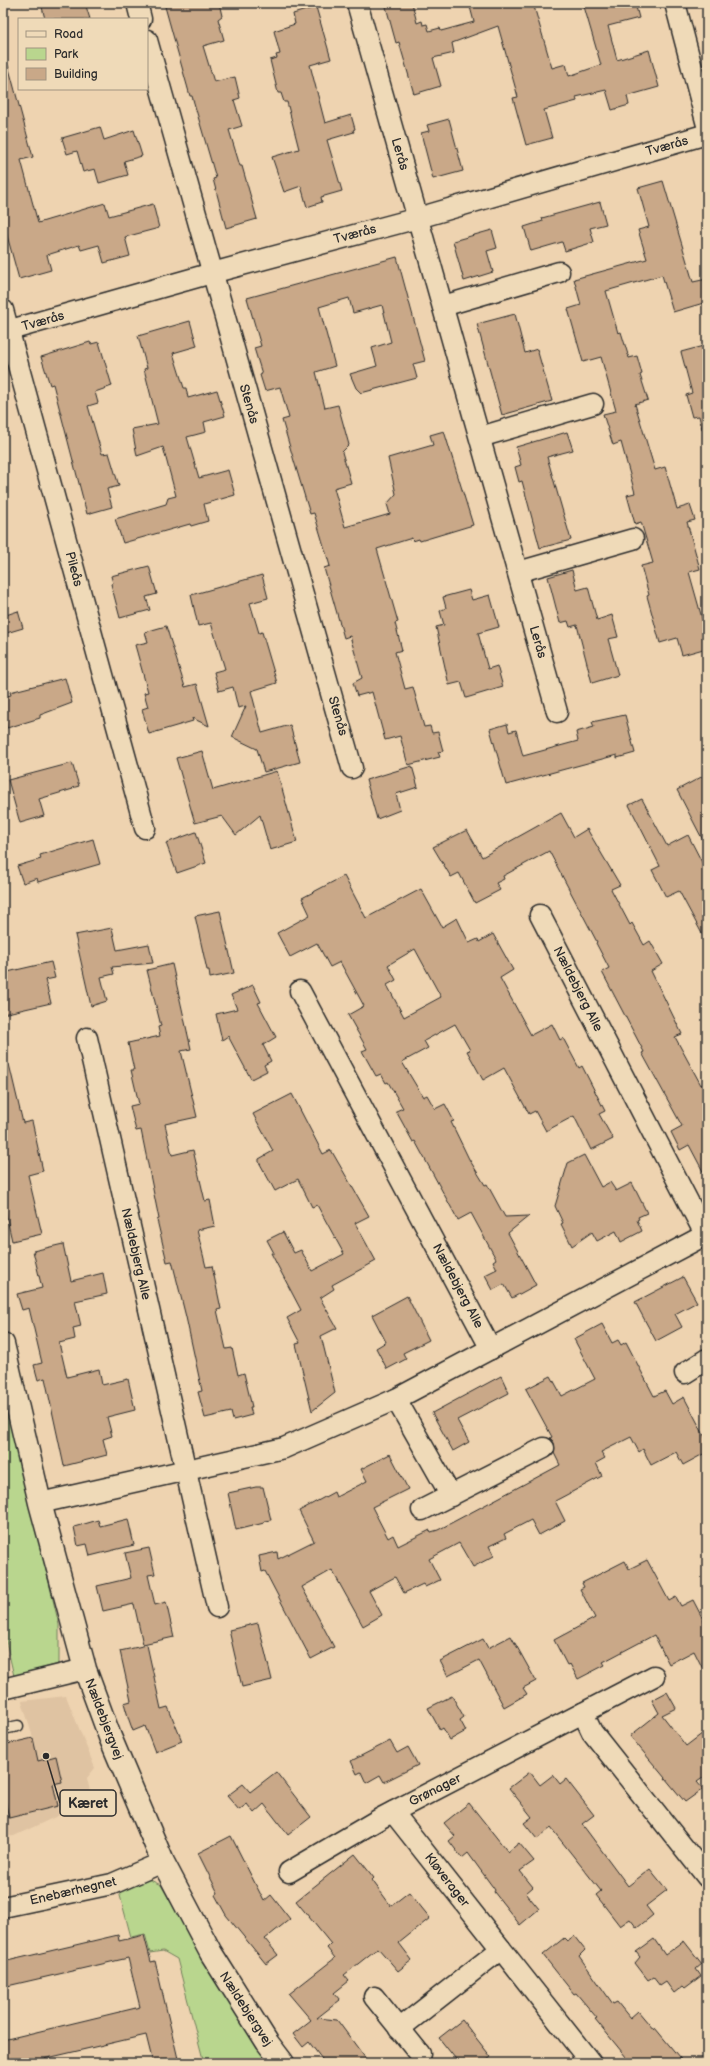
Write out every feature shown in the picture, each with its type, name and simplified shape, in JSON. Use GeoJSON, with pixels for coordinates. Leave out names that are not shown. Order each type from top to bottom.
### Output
{"type":"FeatureCollection","features":[{"type":"Feature","properties":{"kind":"street"},"geometry":{"type":"LineString","coordinates":[[137,3],[141,18]]}},
{"type":"Feature","properties":{"kind":"street","name":"Lerås"},"geometry":{"type":"LineString","coordinates":[[357,3],[557,712]]}},
{"type":"Feature","properties":{"kind":"street"},"geometry":{"type":"LineString","coordinates":[[675,3],[707,125]]}},
{"type":"Feature","properties":{"kind":"street","name":"Stenås"},"geometry":{"type":"LineString","coordinates":[[148,44],[352,768]]}},
{"type":"Feature","properties":{"kind":"street","name":"Tværås"},"geometry":{"type":"LineString","coordinates":[[6,331],[212,273],[418,218],[707,134]]}},
{"type":"Feature","properties":{"kind":"street"},"geometry":{"type":"LineString","coordinates":[[443,306],[559,272]]}},
{"type":"Feature","properties":{"kind":"street","name":"Pileås"},"geometry":{"type":"LineString","coordinates":[[3,310],[6,331],[145,828]]}},
{"type":"Feature","properties":{"kind":"street"},"geometry":{"type":"LineString","coordinates":[[480,437],[593,404]]}},
{"type":"Feature","properties":{"kind":"street"},"geometry":{"type":"LineString","coordinates":[[518,572],[633,539]]}},
{"type":"Feature","properties":{"kind":"street","name":"Nældebjerg Alle"},"geometry":{"type":"LineString","coordinates":[[40,1503],[284,1448],[396,1399],[706,1235],[540,915]]}},
{"type":"Feature","properties":{"kind":"street","name":"Nældebjerg Alle"},"geometry":{"type":"LineString","coordinates":[[300,991],[491,1349]]}},
{"type":"Feature","properties":{"kind":"street","name":"Nældebjerg Alle"},"geometry":{"type":"LineString","coordinates":[[87,1038],[217,1607]]}},
{"type":"Feature","properties":{"kind":"street","name":"Nældebjergvej"},"geometry":{"type":"LineString","coordinates":[[3,1344],[40,1503],[85,1670],[132,1791],[164,1862],[211,1953],[267,2042],[283,2063]]}},
{"type":"Feature","properties":{"kind":"street"},"geometry":{"type":"LineString","coordinates":[[685,1373],[707,1359]]}},
{"type":"Feature","properties":{"kind":"street"},"geometry":{"type":"LineString","coordinates":[[396,1399],[451,1496]]}},
{"type":"Feature","properties":{"kind":"street"},"geometry":{"type":"LineString","coordinates":[[422,1510],[544,1448]]}},
{"type":"Feature","properties":{"kind":"street"},"geometry":{"type":"LineString","coordinates":[[3,1689],[85,1670]]}},
{"type":"Feature","properties":{"kind":"street","name":"Grønager"},"geometry":{"type":"LineString","coordinates":[[290,1872],[393,1812],[654,1676]]}},
{"type":"Feature","properties":{"kind":"street"},"geometry":{"type":"LineString","coordinates":[[583,1713],[592,1732],[707,1877]]}},
{"type":"Feature","properties":{"kind":"street","name":"Kløverager"},"geometry":{"type":"LineString","coordinates":[[393,1812],[591,2063]]}},
{"type":"Feature","properties":{"kind":"street","name":"Enebærhegnet"},"geometry":{"type":"LineString","coordinates":[[3,1907],[112,1884],[164,1862]]}},
{"type":"Feature","properties":{"kind":"street"},"geometry":{"type":"LineString","coordinates":[[399,2029],[501,1949]]}},
{"type":"Feature","properties":{"kind":"street"},"geometry":{"type":"LineString","coordinates":[[374,1997],[420,2054]]}},
{"type":"Feature","properties":{"kind":"lane"},"geometry":{"type":"LineString","coordinates":[[3,1729],[18,1726]]}},
{"type":"Feature","properties":{"kind":"shaded area"},"geometry":{"type":"Polygon","coordinates":[[[66,1696],[95,1768],[87,1778],[92,1800],[14,1836],[3,1837],[3,1744],[33,1738],[22,1701],[66,1696]]]}},
{"type":"Feature","properties":{"kind":"green space"},"geometry":{"type":"Polygon","coordinates":[[[3,1390],[59,1625],[59,1664],[14,1676],[3,1628],[3,1390]]]}},
{"type":"Feature","properties":{"kind":"green space"},"geometry":{"type":"Polygon","coordinates":[[[146,1878],[161,1885],[217,1984],[270,2063],[204,2063],[177,1959],[163,1951],[150,1953],[145,1934],[131,1937],[118,1888],[146,1878]]]}},
{"type":"Feature","properties":{"kind":"building"},"geometry":{"type":"Polygon","coordinates":[[[41,3],[85,3],[90,18],[45,18],[41,3]]]}},
{"type":"Feature","properties":{"kind":"building"},"geometry":{"type":"Polygon","coordinates":[[[164,3],[219,3],[222,16],[218,19],[224,40],[203,46],[214,82],[235,77],[240,98],[234,100],[242,126],[229,130],[240,166],[242,166],[257,219],[226,228],[213,179],[216,178],[192,96],[190,96],[164,3]]]}},
{"type":"Feature","properties":{"kind":"building"},"geometry":{"type":"Polygon","coordinates":[[[385,3],[412,3],[417,23],[422,21],[423,25],[427,24],[429,31],[440,28],[441,31],[474,22],[469,3],[533,3],[552,68],[566,64],[569,76],[601,65],[583,3],[635,3],[639,18],[608,26],[617,60],[649,50],[659,87],[627,96],[629,105],[612,110],[606,90],[576,97],[577,101],[544,110],[552,138],[526,145],[513,98],[518,97],[498,26],[452,43],[454,53],[433,58],[441,86],[414,94],[399,42],[396,43],[385,3]]]}},
{"type":"Feature","properties":{"kind":"building"},"geometry":{"type":"Polygon","coordinates":[[[316,7],[331,59],[310,65],[325,123],[351,115],[355,129],[353,130],[354,132],[327,140],[342,191],[321,197],[322,202],[307,207],[301,186],[284,192],[272,157],[299,149],[287,102],[284,102],[281,93],[278,93],[270,60],[277,58],[276,55],[280,54],[274,31],[295,24],[293,14],[316,7]]]}},
{"type":"Feature","properties":{"kind":"building"},"geometry":{"type":"Polygon","coordinates":[[[8,65],[33,157],[21,160],[38,223],[105,203],[109,216],[153,204],[159,228],[125,237],[130,256],[104,263],[99,245],[81,250],[79,245],[47,255],[51,270],[19,279],[3,221],[3,66],[8,65]]]}},
{"type":"Feature","properties":{"kind":"building"},"geometry":{"type":"Polygon","coordinates":[[[449,119],[463,171],[433,179],[421,133],[429,131],[427,125],[449,119]]]}},
{"type":"Feature","properties":{"kind":"building"},"geometry":{"type":"Polygon","coordinates":[[[100,127],[104,140],[134,130],[142,156],[124,161],[128,175],[99,183],[95,169],[83,172],[77,151],[67,154],[62,138],[100,127]]]}},
{"type":"Feature","properties":{"kind":"building"},"geometry":{"type":"Polygon","coordinates":[[[663,181],[693,282],[707,279],[707,302],[673,312],[662,275],[606,291],[618,333],[621,332],[629,358],[637,356],[642,374],[640,375],[648,400],[635,404],[655,470],[665,467],[677,509],[690,505],[695,520],[687,522],[700,569],[689,572],[707,636],[707,648],[682,655],[677,638],[660,643],[647,596],[649,595],[641,566],[653,563],[641,522],[635,524],[627,495],[635,493],[621,442],[613,445],[603,414],[616,411],[601,357],[583,362],[568,309],[581,305],[574,279],[647,259],[638,230],[649,227],[638,188],[663,181]]]}},
{"type":"Feature","properties":{"kind":"building"},"geometry":{"type":"Polygon","coordinates":[[[600,202],[606,224],[590,228],[594,242],[565,251],[562,242],[531,251],[524,227],[543,221],[542,218],[600,202]]]}},
{"type":"Feature","properties":{"kind":"building"},"geometry":{"type":"Polygon","coordinates":[[[492,230],[497,248],[487,251],[493,272],[464,281],[453,241],[492,230]]]}},
{"type":"Feature","properties":{"kind":"building"},"geometry":{"type":"Polygon","coordinates":[[[397,257],[425,361],[413,364],[417,378],[361,393],[356,388],[350,374],[377,366],[372,348],[391,342],[382,305],[353,313],[349,298],[319,307],[335,366],[316,372],[325,408],[338,405],[349,445],[342,452],[351,483],[334,488],[345,527],[390,514],[387,504],[396,494],[388,458],[433,445],[430,435],[444,431],[473,525],[420,541],[419,539],[413,541],[412,538],[377,549],[398,622],[395,623],[402,650],[395,652],[405,689],[413,687],[424,727],[430,726],[432,733],[438,732],[443,751],[438,752],[440,757],[408,765],[400,736],[385,740],[372,692],[357,696],[353,683],[362,678],[350,636],[344,638],[324,568],[330,566],[314,513],[310,514],[282,420],[289,418],[280,387],[265,391],[260,375],[262,374],[254,348],[261,346],[247,298],[397,257]]]}},
{"type":"Feature","properties":{"kind":"building"},"geometry":{"type":"Polygon","coordinates":[[[515,314],[525,353],[537,349],[552,401],[502,415],[477,324],[515,314]]]}},
{"type":"Feature","properties":{"kind":"building"},"geometry":{"type":"Polygon","coordinates":[[[190,321],[197,346],[173,353],[184,388],[186,388],[188,398],[217,390],[225,416],[204,422],[206,432],[187,437],[199,478],[228,470],[235,495],[204,504],[208,521],[191,526],[190,524],[123,543],[115,519],[166,504],[168,498],[176,496],[163,447],[137,456],[132,429],[158,424],[144,369],[147,368],[138,336],[190,321]]]}},
{"type":"Feature","properties":{"kind":"building"},"geometry":{"type":"Polygon","coordinates":[[[90,342],[91,344],[99,342],[112,386],[95,392],[98,403],[88,406],[102,454],[109,453],[119,486],[107,489],[112,507],[87,514],[53,384],[50,385],[41,357],[90,342]]]}},
{"type":"Feature","properties":{"kind":"building"},"geometry":{"type":"Polygon","coordinates":[[[707,345],[707,428],[702,429],[699,416],[692,417],[686,395],[692,393],[681,352],[707,345]]]}},
{"type":"Feature","properties":{"kind":"building"},"geometry":{"type":"Polygon","coordinates":[[[567,432],[573,450],[547,457],[571,540],[540,548],[522,481],[519,482],[515,467],[521,465],[516,447],[567,432]]]}},
{"type":"Feature","properties":{"kind":"building"},"geometry":{"type":"Polygon","coordinates":[[[149,566],[157,594],[146,597],[150,610],[120,618],[111,584],[113,583],[111,576],[149,566]]]}},
{"type":"Feature","properties":{"kind":"building"},"geometry":{"type":"Polygon","coordinates":[[[572,570],[577,590],[588,587],[597,620],[612,615],[618,637],[608,639],[618,675],[592,683],[577,625],[570,627],[568,621],[560,623],[548,577],[572,570]]]}},
{"type":"Feature","properties":{"kind":"building"},"geometry":{"type":"Polygon","coordinates":[[[262,575],[268,598],[250,603],[259,633],[262,632],[277,683],[251,691],[262,733],[290,725],[300,762],[264,772],[257,749],[232,737],[246,706],[238,708],[233,687],[219,691],[214,672],[225,669],[211,623],[198,626],[191,595],[262,575]]]}},
{"type":"Feature","properties":{"kind":"building"},"geometry":{"type":"Polygon","coordinates":[[[469,590],[472,600],[490,595],[499,627],[478,633],[488,669],[497,666],[503,687],[466,698],[461,682],[449,685],[436,627],[444,625],[440,611],[446,608],[443,597],[469,590]]]}},
{"type":"Feature","properties":{"kind":"building"},"geometry":{"type":"Polygon","coordinates":[[[18,611],[23,628],[3,634],[3,616],[18,611]]]}},
{"type":"Feature","properties":{"kind":"building"},"geometry":{"type":"Polygon","coordinates":[[[166,626],[185,687],[197,684],[209,726],[192,718],[193,721],[149,734],[142,709],[148,707],[144,693],[148,692],[135,645],[148,642],[145,632],[166,626]]]}},
{"type":"Feature","properties":{"kind":"building"},"geometry":{"type":"Polygon","coordinates":[[[65,678],[72,703],[40,715],[40,718],[7,728],[3,715],[3,697],[11,695],[10,692],[65,678]]]}},
{"type":"Feature","properties":{"kind":"building"},"geometry":{"type":"Polygon","coordinates":[[[625,715],[635,753],[617,758],[617,755],[506,785],[490,729],[507,724],[509,732],[516,730],[523,756],[578,741],[576,732],[594,727],[592,722],[625,715]]]}},
{"type":"Feature","properties":{"kind":"building"},"geometry":{"type":"Polygon","coordinates":[[[202,751],[213,790],[277,771],[297,842],[270,850],[260,815],[236,835],[222,816],[195,823],[176,758],[202,751]]]}},
{"type":"Feature","properties":{"kind":"building"},"geometry":{"type":"Polygon","coordinates":[[[72,763],[79,786],[39,799],[44,816],[20,823],[8,780],[72,763]]]}},
{"type":"Feature","properties":{"kind":"building"},"geometry":{"type":"Polygon","coordinates":[[[412,766],[418,787],[396,794],[400,810],[377,819],[366,780],[412,766]]]}},
{"type":"Feature","properties":{"kind":"building"},"geometry":{"type":"Polygon","coordinates":[[[707,774],[707,848],[677,790],[707,774]]]}},
{"type":"Feature","properties":{"kind":"building"},"geometry":{"type":"Polygon","coordinates":[[[642,799],[667,846],[688,835],[707,872],[707,943],[679,891],[666,897],[652,870],[660,866],[629,805],[642,799]]]}},
{"type":"Feature","properties":{"kind":"building"},"geometry":{"type":"Polygon","coordinates":[[[561,813],[574,837],[587,829],[620,885],[611,889],[630,925],[632,923],[644,945],[650,941],[663,964],[651,971],[682,1034],[675,1037],[701,1085],[707,1082],[707,1179],[689,1145],[680,1150],[671,1132],[682,1126],[642,1053],[644,1052],[602,972],[609,968],[549,851],[503,876],[504,879],[496,883],[500,890],[475,903],[459,873],[451,877],[433,847],[467,830],[482,857],[561,813]]]}},
{"type":"Feature","properties":{"kind":"building"},"geometry":{"type":"Polygon","coordinates":[[[196,832],[206,863],[177,873],[166,843],[196,832]]]}},
{"type":"Feature","properties":{"kind":"building"},"geometry":{"type":"Polygon","coordinates":[[[93,839],[100,864],[38,882],[37,878],[23,883],[17,866],[41,859],[40,855],[93,839]]]}},
{"type":"Feature","properties":{"kind":"building"},"geometry":{"type":"Polygon","coordinates":[[[344,876],[366,918],[421,889],[442,927],[457,918],[469,943],[478,939],[479,942],[493,934],[513,970],[500,978],[531,1035],[552,1024],[560,1040],[563,1038],[579,1068],[582,1066],[605,1111],[599,1114],[613,1139],[591,1150],[574,1116],[546,1131],[535,1111],[529,1114],[504,1068],[483,1080],[467,1051],[470,1050],[455,1024],[424,1041],[428,1048],[402,1062],[423,1097],[427,1095],[435,1109],[445,1104],[454,1121],[451,1122],[469,1159],[485,1185],[487,1184],[505,1217],[529,1216],[508,1233],[536,1285],[512,1298],[504,1284],[493,1290],[485,1275],[497,1269],[493,1261],[496,1259],[471,1213],[458,1220],[415,1141],[413,1142],[396,1111],[403,1108],[388,1082],[386,1083],[381,1074],[376,1076],[362,1051],[367,1049],[348,1015],[364,1006],[340,962],[330,967],[317,943],[290,957],[277,933],[310,915],[302,898],[344,876]],[[415,949],[388,965],[396,980],[387,985],[404,1017],[441,997],[415,949]]]}},
{"type":"Feature","properties":{"kind":"building"},"geometry":{"type":"Polygon","coordinates":[[[220,911],[234,973],[210,978],[195,916],[220,911]]]}},
{"type":"Feature","properties":{"kind":"building"},"geometry":{"type":"Polygon","coordinates":[[[112,928],[117,950],[149,944],[153,963],[112,967],[114,974],[101,977],[107,1001],[91,1006],[75,935],[112,928]]]}},
{"type":"Feature","properties":{"kind":"building"},"geometry":{"type":"Polygon","coordinates":[[[51,962],[55,978],[45,980],[51,1003],[3,1014],[3,973],[51,962]]]}},
{"type":"Feature","properties":{"kind":"building"},"geometry":{"type":"Polygon","coordinates":[[[172,964],[191,1049],[181,1051],[197,1117],[165,1124],[172,1155],[193,1150],[205,1201],[210,1200],[215,1226],[197,1230],[206,1267],[212,1266],[221,1309],[217,1310],[226,1349],[232,1348],[238,1375],[244,1373],[252,1407],[250,1407],[252,1415],[233,1420],[231,1412],[205,1418],[198,1392],[202,1391],[186,1317],[172,1261],[167,1262],[157,1220],[159,1219],[141,1130],[136,1131],[130,1106],[139,1104],[131,1070],[134,1070],[128,1043],[160,1036],[158,1027],[161,1026],[147,970],[172,964]]]}},
{"type":"Feature","properties":{"kind":"building"},"geometry":{"type":"Polygon","coordinates":[[[253,985],[261,1002],[258,1003],[276,1037],[263,1045],[271,1061],[264,1065],[267,1071],[251,1079],[228,1036],[222,1040],[216,1014],[237,1009],[231,995],[253,985]]]}},
{"type":"Feature","properties":{"kind":"building"},"geometry":{"type":"Polygon","coordinates":[[[9,1064],[23,1123],[32,1121],[43,1171],[28,1175],[42,1234],[12,1241],[3,1201],[3,1065],[9,1064]]]}},
{"type":"Feature","properties":{"kind":"building"},"geometry":{"type":"Polygon","coordinates":[[[292,1094],[323,1154],[331,1150],[369,1216],[355,1223],[376,1261],[332,1285],[334,1289],[320,1298],[337,1328],[321,1336],[335,1393],[312,1411],[296,1344],[300,1343],[287,1318],[301,1310],[271,1253],[274,1253],[267,1240],[283,1232],[294,1253],[301,1250],[312,1271],[344,1254],[317,1205],[312,1207],[298,1179],[275,1191],[259,1162],[259,1159],[273,1151],[253,1114],[292,1094]]]}},
{"type":"Feature","properties":{"kind":"building"},"geometry":{"type":"Polygon","coordinates":[[[584,1155],[601,1187],[610,1182],[616,1191],[632,1183],[647,1213],[638,1217],[639,1219],[637,1220],[642,1231],[621,1242],[616,1231],[597,1241],[592,1232],[572,1246],[561,1224],[563,1223],[555,1206],[568,1163],[584,1155]]]}},
{"type":"Feature","properties":{"kind":"building"},"geometry":{"type":"Polygon","coordinates":[[[63,1244],[71,1281],[103,1273],[107,1294],[75,1301],[81,1326],[73,1328],[75,1339],[59,1343],[67,1377],[99,1369],[102,1385],[128,1379],[135,1410],[107,1417],[112,1436],[103,1439],[107,1455],[64,1466],[45,1378],[38,1380],[34,1365],[42,1363],[29,1308],[22,1310],[17,1294],[42,1288],[33,1251],[63,1244]]]}},
{"type":"Feature","properties":{"kind":"building"},"geometry":{"type":"Polygon","coordinates":[[[683,1277],[697,1302],[675,1314],[682,1327],[656,1341],[635,1302],[683,1277]]]}},
{"type":"Feature","properties":{"kind":"building"},"geometry":{"type":"Polygon","coordinates":[[[407,1296],[429,1340],[403,1353],[406,1359],[387,1369],[376,1348],[386,1342],[372,1315],[407,1296]]]}},
{"type":"Feature","properties":{"kind":"building"},"geometry":{"type":"Polygon","coordinates":[[[602,1324],[612,1343],[618,1340],[621,1345],[626,1342],[654,1396],[665,1391],[672,1404],[684,1397],[707,1441],[707,1452],[683,1465],[676,1452],[651,1465],[643,1449],[639,1452],[631,1437],[601,1452],[605,1458],[596,1463],[602,1476],[555,1501],[565,1521],[539,1535],[531,1520],[504,1534],[506,1538],[489,1546],[494,1556],[473,1567],[459,1543],[429,1559],[440,1580],[425,1587],[423,1584],[404,1593],[395,1577],[369,1591],[382,1615],[363,1626],[332,1570],[302,1587],[334,1647],[311,1659],[265,1571],[262,1572],[259,1556],[277,1552],[278,1559],[314,1541],[299,1511],[334,1492],[336,1497],[367,1481],[361,1469],[390,1454],[408,1489],[372,1507],[388,1538],[393,1535],[398,1546],[430,1530],[431,1532],[438,1530],[560,1465],[554,1453],[554,1443],[550,1438],[552,1437],[526,1389],[551,1376],[562,1396],[595,1379],[574,1339],[602,1324]]]}},
{"type":"Feature","properties":{"kind":"building"},"geometry":{"type":"Polygon","coordinates":[[[501,1376],[509,1393],[457,1420],[469,1442],[453,1451],[432,1413],[501,1376]]]}},
{"type":"Feature","properties":{"kind":"building"},"geometry":{"type":"Polygon","coordinates":[[[263,1487],[271,1520],[236,1530],[228,1493],[263,1487]]]}},
{"type":"Feature","properties":{"kind":"building"},"geometry":{"type":"Polygon","coordinates":[[[128,1519],[134,1545],[90,1556],[87,1544],[78,1546],[74,1527],[98,1520],[100,1526],[128,1519]]]}},
{"type":"Feature","properties":{"kind":"building"},"geometry":{"type":"Polygon","coordinates":[[[149,1548],[155,1574],[148,1575],[155,1605],[166,1602],[174,1637],[143,1644],[134,1604],[103,1611],[97,1586],[131,1578],[125,1553],[149,1548]]]}},
{"type":"Feature","properties":{"kind":"building"},"geometry":{"type":"Polygon","coordinates":[[[647,1560],[669,1601],[676,1597],[681,1606],[693,1600],[707,1627],[707,1677],[694,1651],[669,1664],[654,1635],[603,1662],[605,1665],[578,1679],[570,1664],[567,1665],[554,1640],[595,1618],[580,1589],[584,1587],[582,1583],[625,1561],[629,1569],[647,1560]]]}},
{"type":"Feature","properties":{"kind":"building"},"geometry":{"type":"Polygon","coordinates":[[[258,1623],[272,1680],[242,1687],[229,1630],[258,1623]]]}},
{"type":"Feature","properties":{"kind":"building"},"geometry":{"type":"Polygon","coordinates":[[[511,1636],[536,1681],[523,1688],[527,1694],[504,1707],[479,1660],[448,1676],[440,1661],[483,1639],[488,1648],[511,1636]]]}},
{"type":"Feature","properties":{"kind":"building"},"geometry":{"type":"Polygon","coordinates":[[[147,1645],[161,1709],[168,1707],[182,1741],[155,1752],[145,1726],[133,1731],[129,1720],[124,1703],[131,1701],[120,1651],[147,1645]]]}},
{"type":"Feature","properties":{"kind":"building"},"geometry":{"type":"Polygon","coordinates":[[[667,1692],[676,1708],[662,1715],[686,1746],[707,1730],[707,1775],[697,1782],[703,1789],[685,1802],[630,1736],[659,1713],[652,1700],[667,1692]]]}},
{"type":"Feature","properties":{"kind":"building"},"geometry":{"type":"Polygon","coordinates":[[[452,1696],[464,1717],[460,1720],[466,1731],[450,1740],[443,1728],[440,1730],[428,1708],[452,1696]]]}},
{"type":"Feature","properties":{"kind":"building"},"geometry":{"type":"Polygon","coordinates":[[[33,1738],[38,1761],[56,1756],[62,1782],[53,1784],[58,1806],[9,1818],[3,1790],[3,1745],[33,1738]]]}},
{"type":"Feature","properties":{"kind":"building"},"geometry":{"type":"Polygon","coordinates":[[[390,1741],[397,1753],[408,1747],[418,1765],[384,1782],[380,1775],[366,1783],[361,1772],[357,1774],[351,1761],[390,1741]]]}},
{"type":"Feature","properties":{"kind":"building"},"geometry":{"type":"Polygon","coordinates":[[[276,1772],[311,1817],[288,1835],[264,1804],[254,1813],[247,1804],[239,1810],[227,1796],[243,1784],[250,1792],[276,1772]]]}},
{"type":"Feature","properties":{"kind":"building"},"geometry":{"type":"Polygon","coordinates":[[[530,1772],[540,1785],[553,1775],[560,1784],[566,1779],[594,1815],[582,1824],[628,1886],[650,1869],[667,1890],[646,1906],[653,1915],[637,1928],[630,1919],[620,1926],[596,1895],[601,1891],[551,1828],[537,1839],[524,1823],[532,1817],[509,1788],[530,1772]]]}},
{"type":"Feature","properties":{"kind":"building"},"geometry":{"type":"Polygon","coordinates":[[[469,1803],[508,1852],[519,1843],[534,1861],[520,1871],[533,1887],[526,1893],[539,1909],[520,1925],[494,1892],[495,1890],[468,1853],[462,1858],[449,1841],[455,1836],[444,1823],[469,1803]]]}},
{"type":"Feature","properties":{"kind":"building"},"geometry":{"type":"Polygon","coordinates":[[[231,1836],[264,1901],[271,1895],[290,1919],[265,1939],[278,1955],[266,1964],[226,1915],[215,1895],[218,1893],[198,1853],[231,1836]]]}},
{"type":"Feature","properties":{"kind":"building"},"geometry":{"type":"Polygon","coordinates":[[[355,1854],[374,1878],[372,1880],[391,1906],[409,1892],[430,1918],[399,1943],[412,1960],[398,1971],[378,1948],[344,1975],[349,1981],[334,1993],[340,2000],[317,2018],[337,2020],[369,2063],[325,2063],[309,2042],[303,2047],[293,2034],[311,2020],[289,1994],[335,1958],[327,1948],[331,1944],[296,1901],[355,1854]]]}},
{"type":"Feature","properties":{"kind":"building"},"geometry":{"type":"Polygon","coordinates":[[[118,1935],[119,1941],[144,1935],[151,1962],[155,1961],[179,2063],[153,2063],[146,2035],[26,2063],[3,2063],[3,2040],[140,2007],[128,1958],[3,1987],[3,1962],[118,1935]]]}},
{"type":"Feature","properties":{"kind":"building"},"geometry":{"type":"Polygon","coordinates":[[[574,1936],[585,1950],[579,1956],[613,2004],[617,2002],[630,2018],[638,2011],[654,2030],[655,2028],[684,2063],[631,2063],[595,2019],[597,2018],[576,1993],[574,1994],[543,1955],[564,1938],[567,1941],[574,1936]]]}},
{"type":"Feature","properties":{"kind":"building"},"geometry":{"type":"Polygon","coordinates":[[[654,1939],[665,1955],[684,1941],[702,1964],[696,1969],[701,1976],[685,1988],[683,1986],[674,1993],[666,1982],[660,1986],[653,1977],[648,1980],[635,1963],[640,1957],[636,1952],[654,1939]]]}},
{"type":"Feature","properties":{"kind":"building"},"geometry":{"type":"Polygon","coordinates":[[[462,2020],[491,2057],[483,2063],[459,2063],[439,2038],[462,2020]]]}},
{"type":"Feature","properties":{"kind":"place","name":"Kæret"},"geometry":{"type":"Point","coordinates":[46,1756]}}]}
